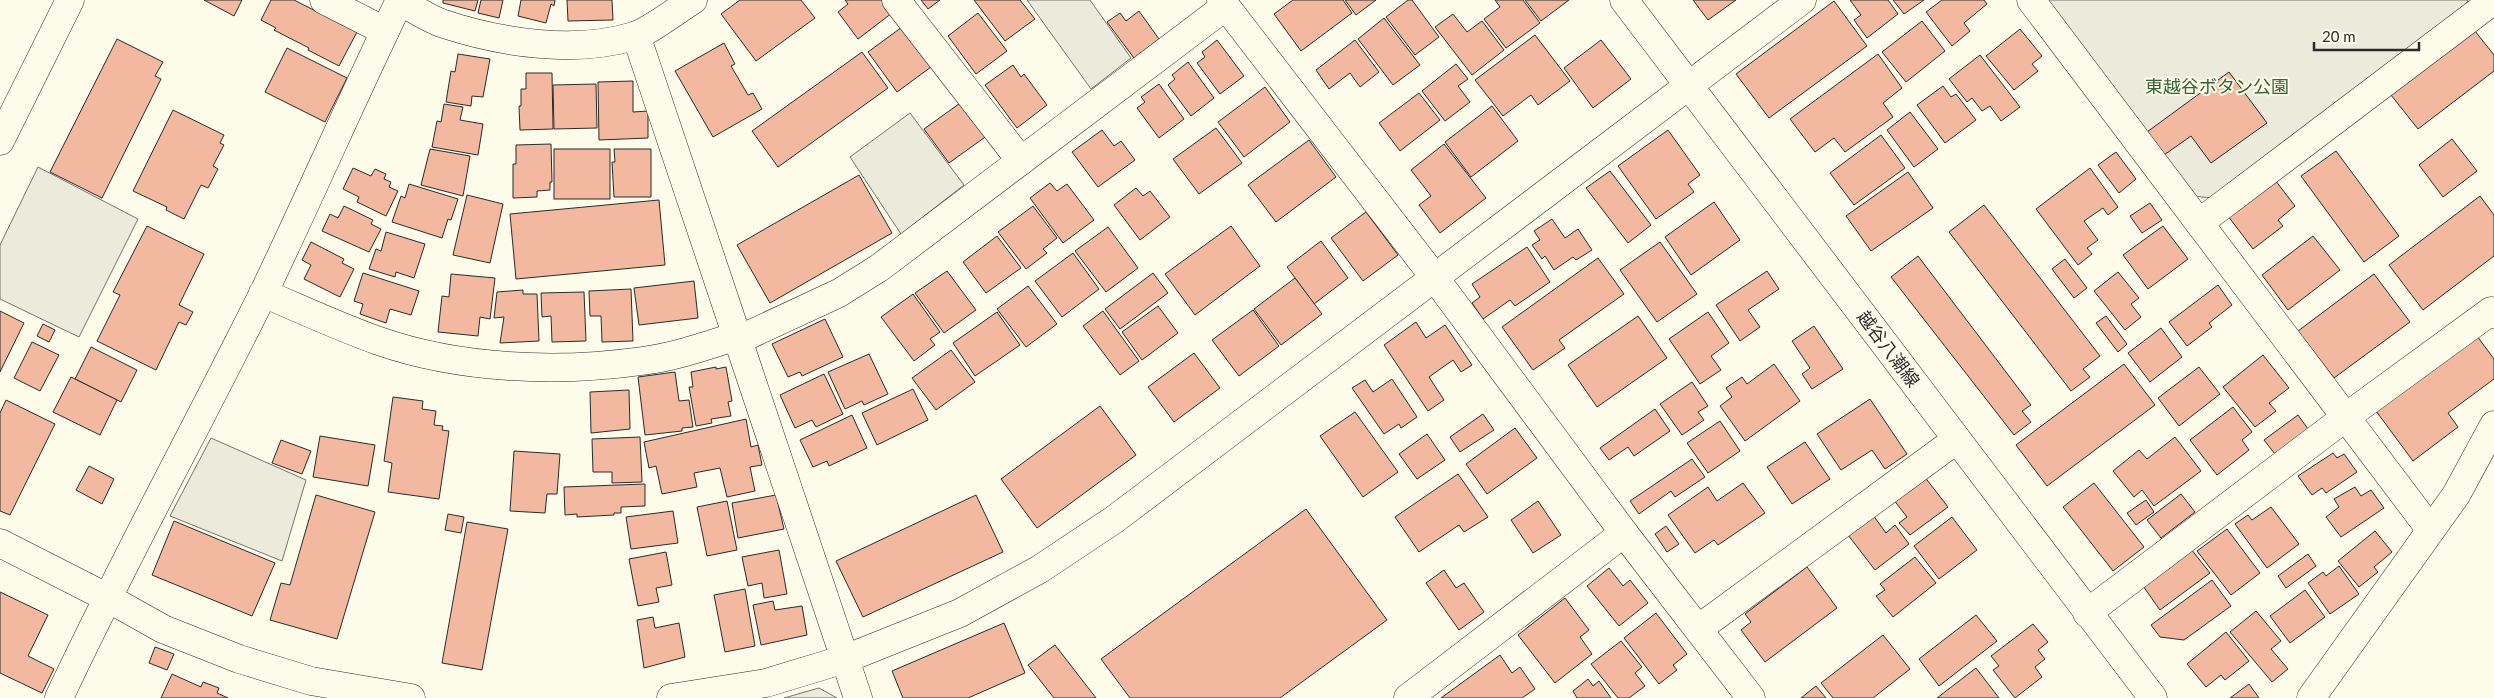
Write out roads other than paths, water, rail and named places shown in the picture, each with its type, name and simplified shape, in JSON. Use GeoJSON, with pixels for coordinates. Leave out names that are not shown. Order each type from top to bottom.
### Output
{"type":"FeatureCollection","features":[{"type":"Feature","properties":{"kind":"street"},"geometry":{"type":"LineString","coordinates":[[3,127],[70,0]]}},
{"type":"Feature","properties":{"kind":"street"},"geometry":{"type":"LineString","coordinates":[[324,0],[386,31]]}},
{"type":"Feature","properties":{"kind":"street"},"geometry":{"type":"LineString","coordinates":[[59,698],[106,597],[140,538],[263,293],[400,1],[443,24],[530,45],[599,43],[636,35],[693,0]]}},
{"type":"Feature","properties":{"kind":"street"},"geometry":{"type":"LineString","coordinates":[[896,0],[1021,161]]}},
{"type":"Feature","properties":{"kind":"street","name":"越谷八潮線"},"geometry":{"type":"LineString","coordinates":[[1624,0],[2153,698]]}},
{"type":"Feature","properties":{"kind":"street"},"geometry":{"type":"LineString","coordinates":[[671,698],[766,683],[845,658],[960,612],[1040,569],[1114,519],[1802,0]]}},
{"type":"Feature","properties":{"kind":"street"},"geometry":{"type":"LineString","coordinates":[[2031,0],[2430,529]]}},
{"type":"Feature","properties":{"kind":"street"},"geometry":{"type":"LineString","coordinates":[[2199,223],[2494,0]]}},
{"type":"Feature","properties":{"kind":"street"},"geometry":{"type":"LineString","coordinates":[[263,293],[379,341],[444,359],[506,365],[588,367],[642,361],[678,354],[738,338],[839,292],[879,268],[1021,161],[1224,3],[1435,278],[1624,533],[1751,698]]}},
{"type":"Feature","properties":{"kind":"street"},"geometry":{"type":"LineString","coordinates":[[636,35],[858,698]]}},
{"type":"Feature","properties":{"kind":"street"},"geometry":{"type":"LineString","coordinates":[[2087,612],[2346,417],[2491,311],[2494,314]]}},
{"type":"Feature","properties":{"kind":"street"},"geometry":{"type":"LineString","coordinates":[[2311,698],[2456,495],[2494,425]]}},
{"type":"Feature","properties":{"kind":"street"},"geometry":{"type":"LineString","coordinates":[[1698,629],[1956,440]]}},
{"type":"Feature","properties":{"kind":"street"},"geometry":{"type":"LineString","coordinates":[[1408,698],[1624,533]]}},
{"type":"Feature","properties":{"kind":"street"},"geometry":{"type":"LineString","coordinates":[[0,543],[106,597],[163,629],[239,659],[311,681],[411,698]]}},
{"type":"Feature","properties":{"kind":"park label","name":"東越谷ボタン公園"},"geometry":{"type":"Point","coordinates":[2217,87]}}]}
